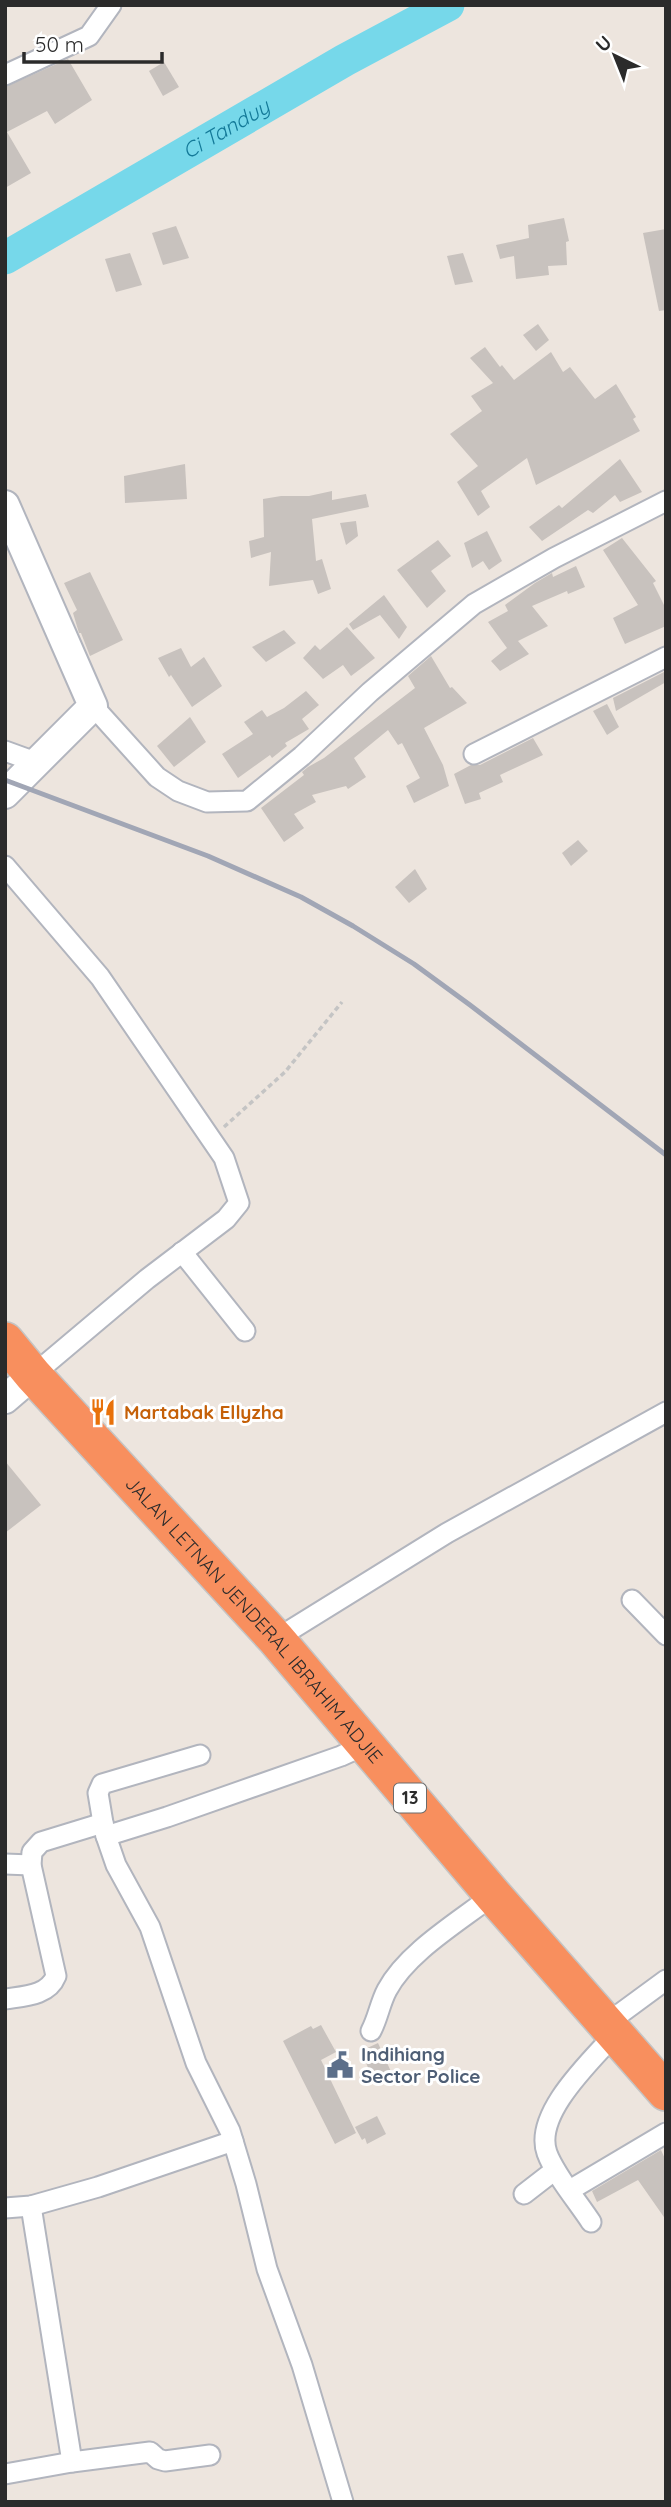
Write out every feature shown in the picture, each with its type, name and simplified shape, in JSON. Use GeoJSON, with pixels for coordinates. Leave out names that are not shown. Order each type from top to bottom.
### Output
{"type":"FeatureCollection","features":[{"type":"Feature","properties":{"kind":"highway","name":"JALAN LETNAN JENDERAL IBRAHIM ADJIE"},"geometry":{"type":"LineString","coordinates":[[5,1341],[33,1375],[276,1639],[493,1895],[666,2092]]}},
{"type":"Feature","properties":{"kind":"street"},"geometry":{"type":"LineString","coordinates":[[5,75],[89,36],[111,5]]}},
{"type":"Feature","properties":{"kind":"street"},"geometry":{"type":"LineString","coordinates":[[5,505],[93,706],[157,777],[178,791],[207,802],[247,801],[474,604],[554,558],[666,501]]}},
{"type":"Feature","properties":{"kind":"street"},"geometry":{"type":"LineString","coordinates":[[474,754],[666,657]]}},
{"type":"Feature","properties":{"kind":"street"},"geometry":{"type":"LineString","coordinates":[[5,794],[93,706]]}},
{"type":"Feature","properties":{"kind":"street"},"geometry":{"type":"LineString","coordinates":[[5,751],[38,763]]}},
{"type":"Feature","properties":{"kind":"street"},"geometry":{"type":"LineString","coordinates":[[5,866],[100,977],[212,1138],[224,1158],[239,1203],[226,1219],[182,1252],[5,1399]]}},
{"type":"Feature","properties":{"kind":"street"},"geometry":{"type":"LineString","coordinates":[[182,1252],[245,1331]]}},
{"type":"Feature","properties":{"kind":"street"},"geometry":{"type":"LineString","coordinates":[[276,1639],[447,1533],[666,1412]]}},
{"type":"Feature","properties":{"kind":"street"},"geometry":{"type":"LineString","coordinates":[[632,1600],[666,1635]]}},
{"type":"Feature","properties":{"kind":"street"},"geometry":{"type":"LineString","coordinates":[[5,1998],[42,1991],[53,1983],[55,1976],[31,1865],[32,1852],[41,1842],[105,1829],[266,1782],[365,1745]]}},
{"type":"Feature","properties":{"kind":"street"},"geometry":{"type":"LineString","coordinates":[[200,1755],[102,1784],[98,1793],[116,1865],[150,1927],[196,2063],[230,2131],[267,2269],[302,2365],[343,2502]]}},
{"type":"Feature","properties":{"kind":"street"},"geometry":{"type":"LineString","coordinates":[[5,1864],[31,1865]]}},
{"type":"Feature","properties":{"kind":"street"},"geometry":{"type":"LineString","coordinates":[[371,2031],[387,1990],[399,1972],[418,1952],[493,1895]]}},
{"type":"Feature","properties":{"kind":"street"},"geometry":{"type":"LineString","coordinates":[[591,2222],[555,2170],[546,2151],[547,2125],[564,2093],[610,2029],[666,1980]]}},
{"type":"Feature","properties":{"kind":"street"},"geometry":{"type":"LineString","coordinates":[[570,2189],[666,2133]]}},
{"type":"Feature","properties":{"kind":"street"},"geometry":{"type":"LineString","coordinates":[[5,2208],[31,2206],[98,2187],[233,2141]]}},
{"type":"Feature","properties":{"kind":"street"},"geometry":{"type":"LineString","coordinates":[[524,2194],[555,2170]]}},
{"type":"Feature","properties":{"kind":"street"},"geometry":{"type":"LineString","coordinates":[[31,2206],[72,2462]]}},
{"type":"Feature","properties":{"kind":"street"},"geometry":{"type":"LineString","coordinates":[[5,2474],[150,2452],[165,2461],[211,2455]]}},
{"type":"Feature","properties":{"kind":"path"},"geometry":{"type":"LineString","coordinates":[[212,1138],[285,1072],[342,1002]]}},
{"type":"Feature","properties":{"kind":"building"},"geometry":{"type":"Polygon","coordinates":[[[68,59],[92,100],[55,124],[47,111],[7,132],[31,173],[5,188],[5,87],[68,59]]]}},
{"type":"Feature","properties":{"kind":"building"},"geometry":{"type":"Polygon","coordinates":[[[164,62],[179,87],[163,96],[149,71],[164,62]]]}},
{"type":"Feature","properties":{"kind":"building"},"geometry":{"type":"Polygon","coordinates":[[[564,218],[569,241],[566,242],[567,265],[548,266],[549,275],[516,279],[514,256],[500,259],[496,245],[529,238],[528,225],[564,218]]]}},
{"type":"Feature","properties":{"kind":"building"},"geometry":{"type":"Polygon","coordinates":[[[176,226],[189,258],[163,265],[152,233],[176,226]]]}},
{"type":"Feature","properties":{"kind":"building"},"geometry":{"type":"Polygon","coordinates":[[[666,229],[666,310],[659,311],[643,233],[666,229]]]}},
{"type":"Feature","properties":{"kind":"building"},"geometry":{"type":"Polygon","coordinates":[[[130,253],[142,285],[116,292],[105,259],[130,253]]]}},
{"type":"Feature","properties":{"kind":"building"},"geometry":{"type":"Polygon","coordinates":[[[463,253],[473,282],[455,285],[447,256],[463,253]]]}},
{"type":"Feature","properties":{"kind":"building"},"geometry":{"type":"Polygon","coordinates":[[[538,324],[549,340],[536,351],[523,335],[538,324]]]}},
{"type":"Feature","properties":{"kind":"building"},"geometry":{"type":"Polygon","coordinates":[[[485,347],[514,380],[551,352],[563,372],[570,367],[595,399],[616,384],[636,417],[633,419],[640,431],[536,485],[527,458],[481,491],[490,507],[478,516],[457,482],[478,466],[450,434],[482,411],[471,396],[493,383],[470,358],[485,347]]]}},
{"type":"Feature","properties":{"kind":"building"},"geometry":{"type":"Polygon","coordinates":[[[620,459],[642,492],[620,502],[615,495],[593,513],[588,510],[542,541],[529,527],[559,505],[562,508],[620,459]]]}},
{"type":"Feature","properties":{"kind":"building"},"geometry":{"type":"Polygon","coordinates":[[[185,464],[187,499],[125,503],[124,476],[185,464]]]}},
{"type":"Feature","properties":{"kind":"building"},"geometry":{"type":"Polygon","coordinates":[[[332,491],[332,500],[366,494],[369,507],[312,519],[316,561],[322,559],[331,589],[318,594],[313,580],[269,586],[271,552],[251,558],[249,541],[264,537],[263,499],[309,496],[332,491]]]}},
{"type":"Feature","properties":{"kind":"building"},"geometry":{"type":"Polygon","coordinates":[[[356,521],[358,536],[346,545],[340,523],[356,521]]]}},
{"type":"Feature","properties":{"kind":"building"},"geometry":{"type":"Polygon","coordinates":[[[487,531],[502,561],[489,570],[483,561],[472,568],[464,543],[487,531]]]}},
{"type":"Feature","properties":{"kind":"building"},"geometry":{"type":"Polygon","coordinates":[[[622,538],[656,581],[653,583],[666,609],[666,626],[625,644],[613,618],[638,605],[603,550],[622,538]]]}},
{"type":"Feature","properties":{"kind":"building"},"geometry":{"type":"Polygon","coordinates":[[[438,540],[451,556],[431,571],[446,591],[427,608],[397,570],[438,540]]]}},
{"type":"Feature","properties":{"kind":"building"},"geometry":{"type":"Polygon","coordinates":[[[576,566],[585,587],[568,594],[567,591],[532,606],[548,626],[518,641],[529,654],[500,671],[491,661],[507,648],[488,622],[508,611],[505,605],[535,583],[552,573],[553,577],[576,566]]]}},
{"type":"Feature","properties":{"kind":"building"},"geometry":{"type":"Polygon","coordinates":[[[90,572],[123,640],[90,656],[73,613],[77,610],[64,583],[90,572]]]}},
{"type":"Feature","properties":{"kind":"building"},"geometry":{"type":"Polygon","coordinates":[[[384,595],[407,627],[399,639],[380,615],[353,630],[349,624],[384,595]]]}},
{"type":"Feature","properties":{"kind":"building"},"geometry":{"type":"Polygon","coordinates":[[[347,627],[375,658],[351,676],[343,665],[323,679],[303,658],[315,645],[320,650],[347,627]]]}},
{"type":"Feature","properties":{"kind":"building"},"geometry":{"type":"Polygon","coordinates":[[[284,630],[296,643],[266,662],[252,647],[284,630]]]}},
{"type":"Feature","properties":{"kind":"building"},"geometry":{"type":"Polygon","coordinates":[[[181,648],[191,667],[204,657],[222,686],[192,707],[158,658],[181,648]]]}},
{"type":"Feature","properties":{"kind":"building"},"geometry":{"type":"Polygon","coordinates":[[[431,656],[450,688],[467,703],[424,728],[443,765],[449,786],[414,803],[406,786],[420,778],[402,743],[398,745],[388,730],[354,758],[366,777],[348,789],[346,786],[312,795],[316,802],[294,814],[304,828],[284,842],[261,808],[304,775],[302,772],[308,767],[324,758],[415,688],[408,676],[431,656]]]}},
{"type":"Feature","properties":{"kind":"building"},"geometry":{"type":"Polygon","coordinates":[[[666,671],[666,682],[616,711],[613,698],[666,671]]]}},
{"type":"Feature","properties":{"kind":"building"},"geometry":{"type":"Polygon","coordinates":[[[306,691],[319,705],[302,719],[309,729],[285,743],[287,746],[272,758],[270,755],[238,778],[222,754],[253,734],[244,722],[262,710],[267,717],[306,691]]]}},
{"type":"Feature","properties":{"kind":"building"},"geometry":{"type":"Polygon","coordinates":[[[607,704],[619,727],[607,735],[593,711],[607,704]]]}},
{"type":"Feature","properties":{"kind":"building"},"geometry":{"type":"Polygon","coordinates":[[[190,717],[206,742],[174,767],[157,746],[190,717]]]}},
{"type":"Feature","properties":{"kind":"building"},"geometry":{"type":"Polygon","coordinates":[[[533,738],[543,755],[500,775],[503,782],[479,793],[481,799],[465,804],[454,774],[471,765],[480,765],[533,738]]]}},
{"type":"Feature","properties":{"kind":"building"},"geometry":{"type":"Polygon","coordinates":[[[578,840],[588,851],[571,866],[562,853],[578,840]]]}},
{"type":"Feature","properties":{"kind":"building"},"geometry":{"type":"Polygon","coordinates":[[[415,869],[427,889],[409,903],[395,887],[415,869]]]}},
{"type":"Feature","properties":{"kind":"building"},"geometry":{"type":"Polygon","coordinates":[[[5,1461],[41,1505],[5,1533],[5,1461]]]}},
{"type":"Feature","properties":{"kind":"building"},"geometry":{"type":"Polygon","coordinates":[[[321,2025],[336,2052],[321,2060],[356,2133],[335,2144],[283,2041],[311,2026],[313,2029],[321,2025]]]}},
{"type":"Feature","properties":{"kind":"building"},"geometry":{"type":"Polygon","coordinates":[[[378,2043],[393,2076],[375,2084],[361,2051],[378,2043]]]}},
{"type":"Feature","properties":{"kind":"building"},"geometry":{"type":"Polygon","coordinates":[[[377,2116],[386,2134],[367,2144],[355,2127],[377,2116]]]}},
{"type":"Feature","properties":{"kind":"building"},"geometry":{"type":"Polygon","coordinates":[[[661,2150],[666,2161],[666,2220],[638,2180],[597,2202],[592,2191],[661,2150]]]}},
{"type":"Feature","properties":{"kind":"waterway","name":"Ci Tanduy"},"geometry":{"type":"LineString","coordinates":[[5,258],[345,60],[448,5]]}},
{"type":"Feature","properties":{"kind":"railway"},"geometry":{"type":"LineString","coordinates":[[5,780],[208,856],[301,897],[353,926],[414,964],[666,1155]]}},
{"type":"Feature","properties":{"kind":"place","name":"Martabak Ellyzha"},"geometry":{"type":"Point","coordinates":[103,1412]}},
{"type":"Feature","properties":{"kind":"place","name":"Indihiang Sector Police"},"geometry":{"type":"Point","coordinates":[340,2065]}}]}
